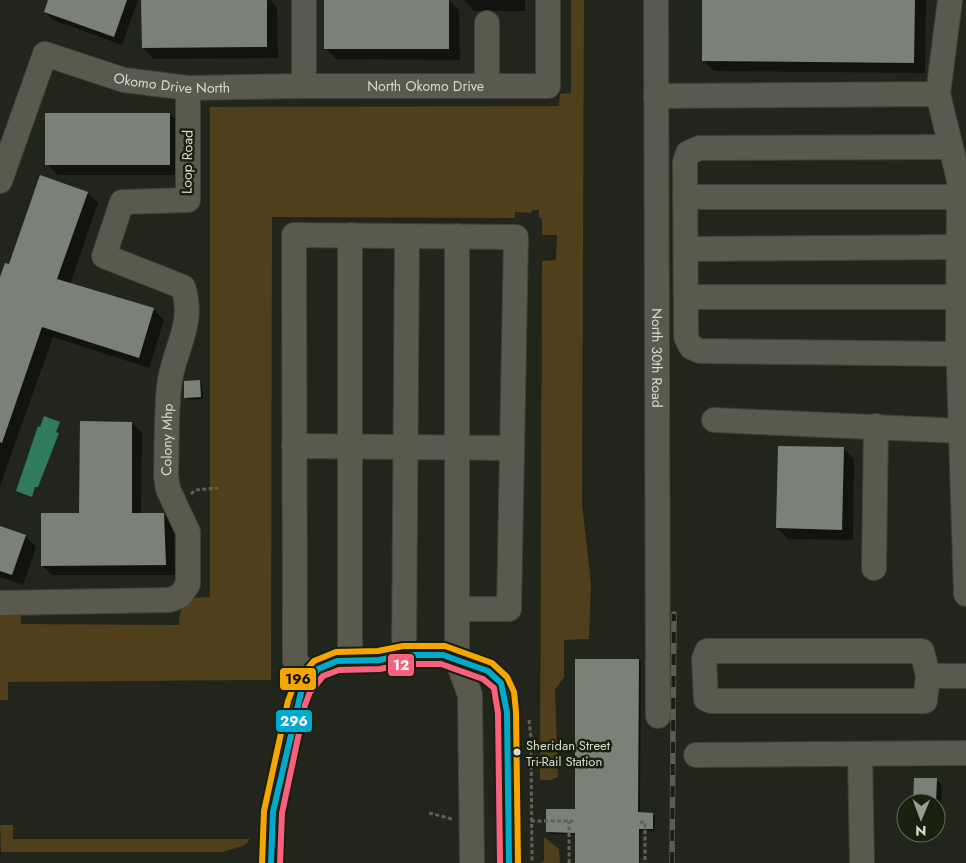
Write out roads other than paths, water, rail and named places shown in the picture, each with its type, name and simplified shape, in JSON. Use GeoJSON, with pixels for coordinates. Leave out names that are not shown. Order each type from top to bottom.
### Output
{"type":"FeatureCollection","features":[{"type":"Feature","properties":{"kind":"street"},"geometry":{"type":"LineString","coordinates":[[304,0],[304,86]]}},
{"type":"Feature","properties":{"kind":"street","name":"North Okomo Drive"},"geometry":{"type":"LineString","coordinates":[[304,86],[548,86],[548,0]]}},
{"type":"Feature","properties":{"kind":"street","name":"North 30th Road"},"geometry":{"type":"LineString","coordinates":[[656,0],[658,716]]}},
{"type":"Feature","properties":{"kind":"street"},"geometry":{"type":"LineString","coordinates":[[950,0],[938,94],[959,180],[958,354],[966,594]]}},
{"type":"Feature","properties":{"kind":"street"},"geometry":{"type":"LineString","coordinates":[[487,22],[487,86]]}},
{"type":"Feature","properties":{"kind":"street","name":"Okomo Drive North"},"geometry":{"type":"LineString","coordinates":[[0,181],[45,54],[124,80],[188,88],[304,86]]}},
{"type":"Feature","properties":{"kind":"street","name":"Loop Road"},"geometry":{"type":"LineString","coordinates":[[183,287],[104,256],[122,202],[188,200],[188,88]]}},
{"type":"Feature","properties":{"kind":"street"},"geometry":{"type":"LineString","coordinates":[[656,96],[938,94]]}},
{"type":"Feature","properties":{"kind":"street"},"geometry":{"type":"LineString","coordinates":[[950,147],[699,148],[688,153],[685,162],[686,337],[691,347],[700,351],[958,354]]}},
{"type":"Feature","properties":{"kind":"street"},"geometry":{"type":"LineString","coordinates":[[685,197],[959,197]]}},
{"type":"Feature","properties":{"kind":"street"},"geometry":{"type":"LineString","coordinates":[[311,677],[295,661],[294,235],[516,237],[509,609],[457,609]]}},
{"type":"Feature","properties":{"kind":"street"},"geometry":{"type":"LineString","coordinates":[[350,235],[350,659]]}},
{"type":"Feature","properties":{"kind":"street"},"geometry":{"type":"LineString","coordinates":[[404,655],[406,236]]}},
{"type":"Feature","properties":{"kind":"street"},"geometry":{"type":"LineString","coordinates":[[457,236],[457,660],[470,695],[472,863]]}},
{"type":"Feature","properties":{"kind":"street"},"geometry":{"type":"LineString","coordinates":[[686,248],[958,247]]}},
{"type":"Feature","properties":{"kind":"street","name":"Colony Mhp"},"geometry":{"type":"LineString","coordinates":[[0,602],[155,601],[169,600],[185,592],[188,584],[188,532],[168,489],[166,476],[169,387],[182,344],[186,321],[187,299],[183,287]]}},
{"type":"Feature","properties":{"kind":"street"},"geometry":{"type":"LineString","coordinates":[[686,297],[958,297]]}},
{"type":"Feature","properties":{"kind":"street"},"geometry":{"type":"LineString","coordinates":[[714,420],[962,431]]}},
{"type":"Feature","properties":{"kind":"street"},"geometry":{"type":"LineString","coordinates":[[874,568],[876,426]]}},
{"type":"Feature","properties":{"kind":"street"},"geometry":{"type":"LineString","coordinates":[[294,446],[512,448]]}},
{"type":"Feature","properties":{"kind":"street"},"geometry":{"type":"LineString","coordinates":[[922,651],[928,676],[925,702],[711,701],[706,699],[704,659],[707,652],[922,651]]}},
{"type":"Feature","properties":{"kind":"street"},"geometry":{"type":"LineString","coordinates":[[271,863],[273,812],[302,688],[311,677],[328,664],[350,659],[379,660],[404,655],[442,655],[488,671],[501,683],[505,694],[509,863]]}},
{"type":"Feature","properties":{"kind":"street"},"geometry":{"type":"LineString","coordinates":[[928,676],[966,676]]}},
{"type":"Feature","properties":{"kind":"street"},"geometry":{"type":"LineString","coordinates":[[696,756],[966,753]]}},
{"type":"Feature","properties":{"kind":"street"},"geometry":{"type":"LineString","coordinates":[[860,754],[862,863]]}},
{"type":"Feature","properties":{"kind":"railway"},"geometry":{"type":"LineString","coordinates":[[672,863],[674,614]]}},
{"type":"Feature","properties":{"kind":"place","name":"Sheridan Street Tri-Rail Station"},"geometry":{"type":"Point","coordinates":[517,752]}}]}
